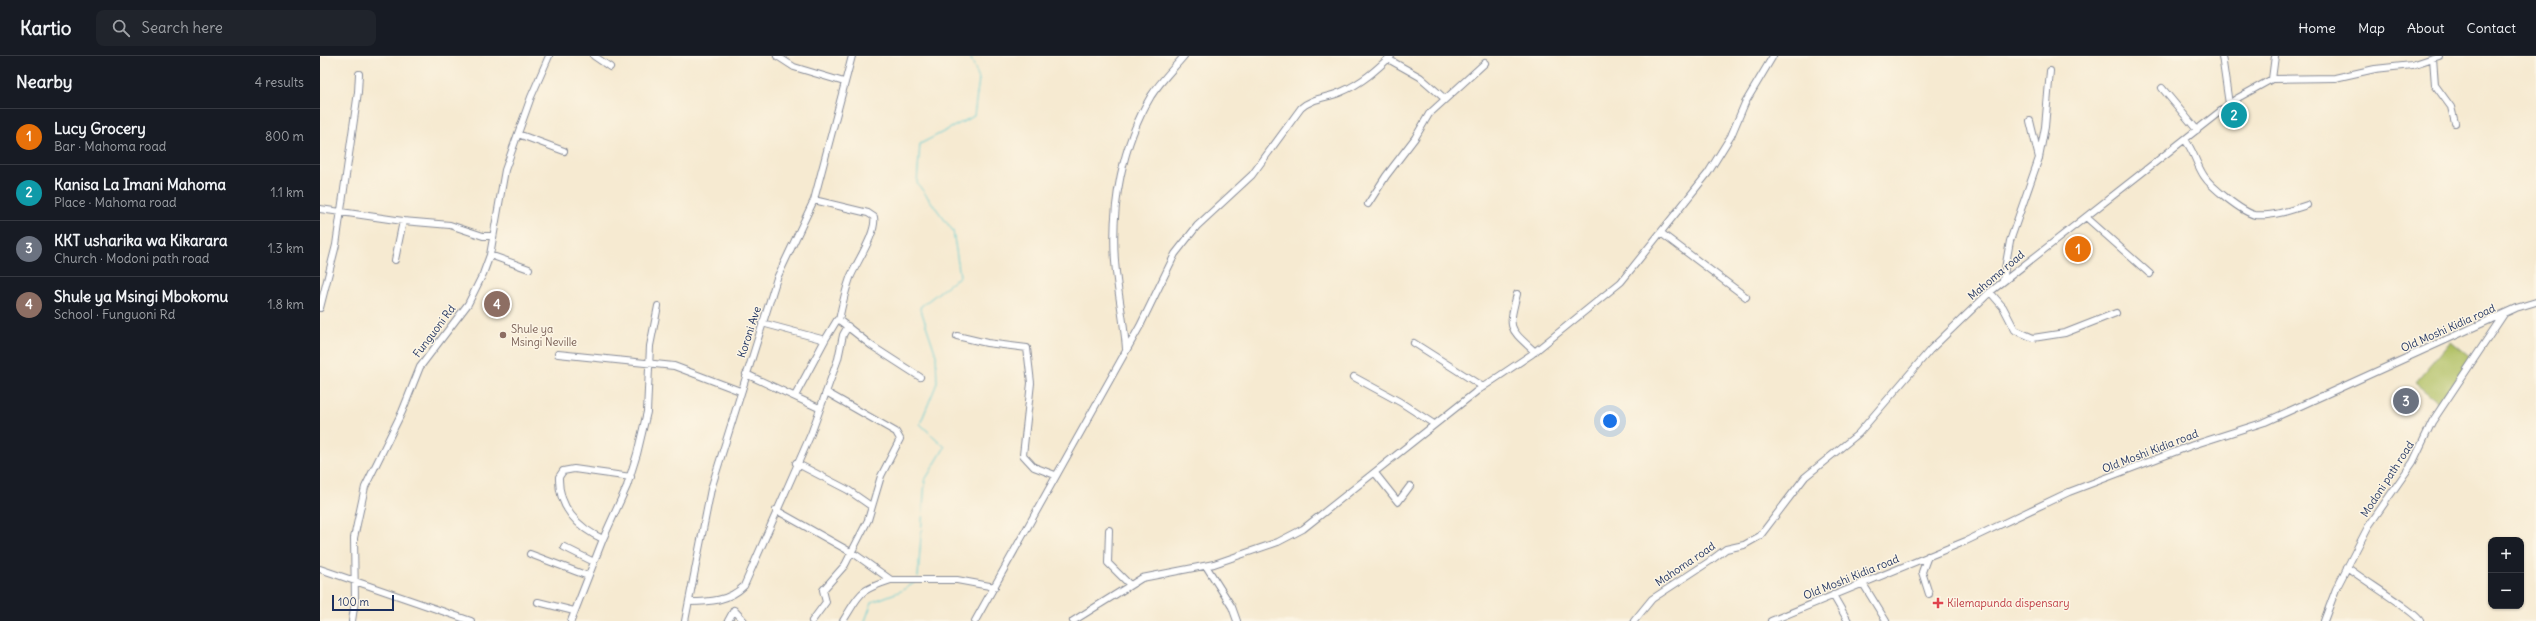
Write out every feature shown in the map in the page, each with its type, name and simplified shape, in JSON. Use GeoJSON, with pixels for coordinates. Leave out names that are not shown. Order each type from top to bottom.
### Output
{"type":"FeatureCollection","features":[{"type":"Feature","properties":{"kind":"street","name":"Funguoni Rd"},"geometry":{"type":"LineString","coordinates":[[352,621],[355,580],[354,538],[369,475],[402,412],[420,367],[468,304],[490,254],[504,170],[549,56]]}},
{"type":"Feature","properties":{"kind":"street"},"geometry":{"type":"LineString","coordinates":[[594,56],[610,67]]}},
{"type":"Feature","properties":{"kind":"street"},"geometry":{"type":"LineString","coordinates":[[777,56],[794,67],[844,82]]}},
{"type":"Feature","properties":{"kind":"street","name":"Koroni Ave"},"geometry":{"type":"LineString","coordinates":[[685,621],[705,512],[740,391],[777,278],[814,200],[852,56]]}},
{"type":"Feature","properties":{"kind":"street"},"geometry":{"type":"LineString","coordinates":[[1126,349],[1114,237],[1121,175],[1142,114],[1152,96],[1184,56]]}},
{"type":"Feature","properties":{"kind":"street"},"geometry":{"type":"LineString","coordinates":[[1073,621],[1130,585],[1150,576],[1206,566],[1278,542],[1303,529],[1483,386],[1535,352],[1621,282],[1661,234],[1708,173],[1731,136],[1745,103],[1772,56]]}},
{"type":"Feature","properties":{"kind":"street"},"geometry":{"type":"LineString","coordinates":[[2222,56],[2229,104]]}},
{"type":"Feature","properties":{"kind":"street"},"geometry":{"type":"LineString","coordinates":[[2272,79],[2275,56]]}},
{"type":"Feature","properties":{"kind":"street"},"geometry":{"type":"LineString","coordinates":[[975,621],[995,587],[1055,475],[1142,322],[1175,254],[1197,226],[1252,175],[1301,108],[1312,101],[1339,93],[1359,84],[1390,57],[1420,77],[1444,98]]}},
{"type":"Feature","properties":{"kind":"street"},"geometry":{"type":"LineString","coordinates":[[2436,57],[2435,85],[2451,107],[2455,123]]}},
{"type":"Feature","properties":{"kind":"street","name":"Mahoma road"},"geometry":{"type":"LineString","coordinates":[[1634,621],[1652,599],[1710,562],[1726,549],[1744,545],[1760,536],[1805,476],[1858,434],[1930,350],[2003,280],[2186,140],[2229,104],[2263,82],[2272,79],[2335,78],[2374,69],[2412,65],[2436,57]]}},
{"type":"Feature","properties":{"kind":"street"},"geometry":{"type":"LineString","coordinates":[[1368,204],[1386,176],[1415,138],[1429,114],[1444,98],[1485,63]]}},
{"type":"Feature","properties":{"kind":"street"},"geometry":{"type":"LineString","coordinates":[[2003,280],[2010,241],[2040,158],[2046,121],[2050,71]]}},
{"type":"Feature","properties":{"kind":"street"},"geometry":{"type":"LineString","coordinates":[[320,308],[321,297],[333,257],[341,211],[359,74]]}},
{"type":"Feature","properties":{"kind":"street"},"geometry":{"type":"LineString","coordinates":[[2162,88],[2197,130]]}},
{"type":"Feature","properties":{"kind":"street"},"geometry":{"type":"LineString","coordinates":[[2030,121],[2040,158]]}},
{"type":"Feature","properties":{"kind":"street"},"geometry":{"type":"LineString","coordinates":[[518,134],[564,151]]}},
{"type":"Feature","properties":{"kind":"street"},"geometry":{"type":"LineString","coordinates":[[2186,140],[2193,150],[2206,178],[2220,193],[2248,211],[2262,215],[2291,210],[2307,205]]}},
{"type":"Feature","properties":{"kind":"street"},"geometry":{"type":"LineString","coordinates":[[795,396],[825,340],[837,320],[839,320],[843,298],[855,267],[865,250],[874,218],[868,213],[814,200]]}},
{"type":"Feature","properties":{"kind":"street"},"geometry":{"type":"LineString","coordinates":[[320,209],[404,221],[458,226],[483,236],[492,236]]}},
{"type":"Feature","properties":{"kind":"street"},"geometry":{"type":"LineString","coordinates":[[2086,217],[2150,274]]}},
{"type":"Feature","properties":{"kind":"street"},"geometry":{"type":"LineString","coordinates":[[395,260],[404,221]]}},
{"type":"Feature","properties":{"kind":"street"},"geometry":{"type":"LineString","coordinates":[[1661,234],[1746,297]]}},
{"type":"Feature","properties":{"kind":"street"},"geometry":{"type":"LineString","coordinates":[[490,254],[529,269]]}},
{"type":"Feature","properties":{"kind":"street"},"geometry":{"type":"LineString","coordinates":[[1990,292],[2003,307],[2015,330],[2033,338],[2065,333],[2116,313]]}},
{"type":"Feature","properties":{"kind":"street"},"geometry":{"type":"LineString","coordinates":[[1517,294],[1510,322],[1511,328],[1535,352]]}},
{"type":"Feature","properties":{"kind":"street","name":"Old Moshi Kidia road"},"geometry":{"type":"LineString","coordinates":[[1771,621],[1862,582],[1966,541],[2069,492],[2193,445],[2265,422],[2535,301]]}},
{"type":"Feature","properties":{"kind":"street"},"geometry":{"type":"LineString","coordinates":[[571,621],[603,538],[631,476],[647,412],[649,363],[658,306]]}},
{"type":"Feature","properties":{"kind":"street","name":"Modoni path road"},"geometry":{"type":"LineString","coordinates":[[2324,621],[2347,567],[2368,527],[2413,462],[2432,422],[2504,314]]}},
{"type":"Feature","properties":{"kind":"street"},"geometry":{"type":"LineString","coordinates":[[839,320],[872,346],[920,377]]}},
{"type":"Feature","properties":{"kind":"street"},"geometry":{"type":"LineString","coordinates":[[762,323],[825,340]]}},
{"type":"Feature","properties":{"kind":"street"},"geometry":{"type":"LineString","coordinates":[[689,602],[727,598],[736,594],[744,586],[796,463],[811,434],[819,408],[838,359],[841,338],[848,326]]}},
{"type":"Feature","properties":{"kind":"street"},"geometry":{"type":"LineString","coordinates":[[957,336],[987,343],[1027,348],[1031,383],[1023,455],[1034,467],[1055,475]]}},
{"type":"Feature","properties":{"kind":"street"},"geometry":{"type":"LineString","coordinates":[[1414,343],[1483,386]]}},
{"type":"Feature","properties":{"kind":"street"},"geometry":{"type":"LineString","coordinates":[[558,354],[649,363],[684,369],[740,391]]}},
{"type":"Feature","properties":{"kind":"street"},"geometry":{"type":"LineString","coordinates":[[746,374],[819,408]]}},
{"type":"Feature","properties":{"kind":"street"},"geometry":{"type":"LineString","coordinates":[[1354,378],[1400,402],[1434,424]]}},
{"type":"Feature","properties":{"kind":"street"},"geometry":{"type":"LineString","coordinates":[[812,621],[826,602],[823,590],[838,574],[870,517],[871,506],[881,476],[900,443],[900,436],[854,406],[826,392]]}},
{"type":"Feature","properties":{"kind":"street"},"geometry":{"type":"LineString","coordinates":[[796,463],[848,490],[871,506]]}},
{"type":"Feature","properties":{"kind":"street"},"geometry":{"type":"LineString","coordinates":[[603,538],[583,528],[574,520],[563,497],[559,477],[563,471],[574,469],[631,476]]}},
{"type":"Feature","properties":{"kind":"street"},"geometry":{"type":"LineString","coordinates":[[1375,473],[1398,502],[1410,486]]}},
{"type":"Feature","properties":{"kind":"street"},"geometry":{"type":"LineString","coordinates":[[776,510],[851,552],[891,580]]}},
{"type":"Feature","properties":{"kind":"street"},"geometry":{"type":"LineString","coordinates":[[1109,530],[1108,563],[1130,585]]}},
{"type":"Feature","properties":{"kind":"street"},"geometry":{"type":"LineString","coordinates":[[564,547],[594,562]]}},
{"type":"Feature","properties":{"kind":"street"},"geometry":{"type":"LineString","coordinates":[[530,554],[588,576]]}},
{"type":"Feature","properties":{"kind":"street"},"geometry":{"type":"LineString","coordinates":[[1928,556],[1922,572],[1929,594]]}},
{"type":"Feature","properties":{"kind":"street"},"geometry":{"type":"LineString","coordinates":[[1206,566],[1232,607],[1237,621]]}},
{"type":"Feature","properties":{"kind":"street"},"geometry":{"type":"LineString","coordinates":[[2347,567],[2385,595],[2412,612],[2420,621]]}},
{"type":"Feature","properties":{"kind":"street"},"geometry":{"type":"LineString","coordinates":[[320,570],[355,580],[471,621]]}},
{"type":"Feature","properties":{"kind":"street"},"geometry":{"type":"LineString","coordinates":[[842,621],[859,594],[867,588],[891,580],[957,580],[995,587]]}},
{"type":"Feature","properties":{"kind":"street"},"geometry":{"type":"LineString","coordinates":[[1862,582],[1886,621]]}},
{"type":"Feature","properties":{"kind":"street"},"geometry":{"type":"LineString","coordinates":[[1833,595],[1848,621]]}},
{"type":"Feature","properties":{"kind":"street"},"geometry":{"type":"LineString","coordinates":[[538,602],[574,611]]}},
{"type":"Feature","properties":{"kind":"street"},"geometry":{"type":"LineString","coordinates":[[728,621],[734,610],[744,621]]}},
{"type":"Feature","properties":{"kind":"green space"},"geometry":{"type":"Polygon","coordinates":[[[2451,341],[2473,359],[2438,402],[2415,383],[2451,341]]]}},
{"type":"Feature","properties":{"kind":"waterway"},"geometry":{"type":"LineString","coordinates":[[918,577],[925,480],[945,447],[920,424],[937,383],[936,355],[920,307],[960,276],[953,231],[917,183],[920,144],[974,116],[979,79],[970,56]]}},
{"type":"Feature","properties":{"kind":"waterway"},"geometry":{"type":"LineString","coordinates":[[865,621],[872,602],[901,591],[914,583]]}},
{"type":"Feature","properties":{"kind":"place","name":"Kanisa La Imani Mahoma"},"geometry":{"type":"Point","coordinates":[2234,115]}},
{"type":"Feature","properties":{"kind":"place","name":"Lucy Grocery"},"geometry":{"type":"Point","coordinates":[2078,249]}},
{"type":"Feature","properties":{"kind":"place","name":"Shule ya Msingi Mbokomu"},"geometry":{"type":"Point","coordinates":[497,304]}},
{"type":"Feature","properties":{"kind":"place","name":"Shule ya Msingi Neville"},"geometry":{"type":"Point","coordinates":[503,335]}},
{"type":"Feature","properties":{"kind":"place","name":"KKT usharika wa Kikarara"},"geometry":{"type":"Point","coordinates":[2406,401]}},
{"type":"Feature","properties":{"kind":"place","name":"Kilemapunda dispensary"},"geometry":{"type":"Point","coordinates":[1938,603]}}]}
